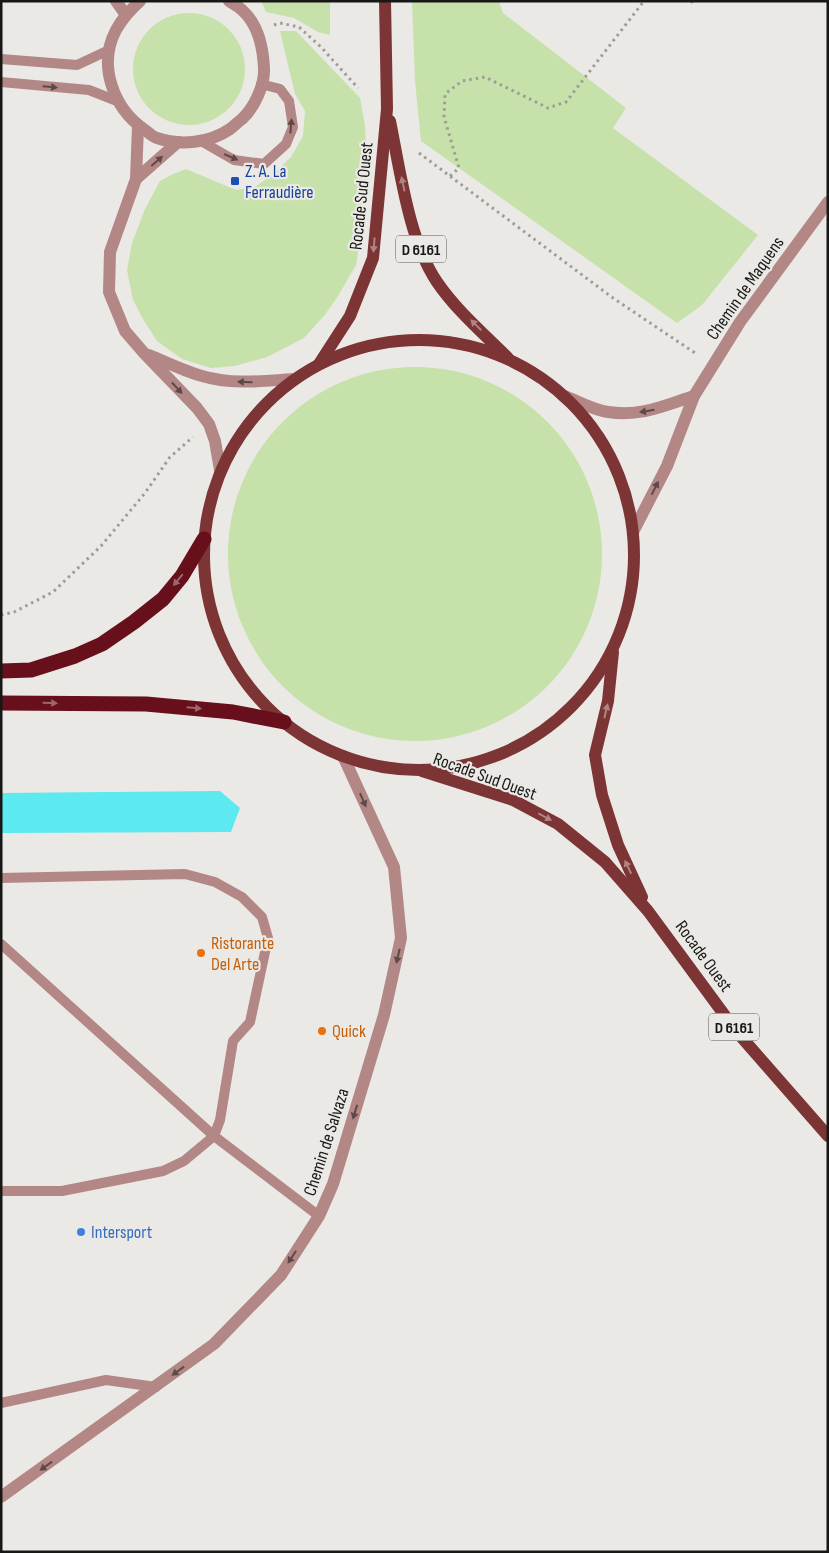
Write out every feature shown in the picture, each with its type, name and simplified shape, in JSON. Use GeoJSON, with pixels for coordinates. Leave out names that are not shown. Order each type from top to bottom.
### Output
{"type":"FeatureCollection","features":[{"type":"Feature","properties":{"kind":"highway"},"geometry":{"type":"LineString","coordinates":[[1,671],[31,670],[75,656],[102,644],[163,599],[182,576],[204,539]]}},
{"type":"Feature","properties":{"kind":"highway"},"geometry":{"type":"LineString","coordinates":[[1,703],[146,704],[233,712],[284,722]]}},
{"type":"Feature","properties":{"kind":"main road","name":"Rocade Sud Ouest"},"geometry":{"type":"LineString","coordinates":[[319,364],[350,316],[373,258],[387,109],[384,1]]}},
{"type":"Feature","properties":{"kind":"main road","name":"Rocade Sud Ouest"},"geometry":{"type":"LineString","coordinates":[[387,109],[410,219],[426,262],[437,282],[455,304],[510,360]]}},
{"type":"Feature","properties":{"kind":"main road"},"geometry":{"type":"LineString","coordinates":[[414,339],[463,344],[510,360],[538,376],[564,396],[590,425],[611,458],[625,494],[633,532],[634,571],[627,610],[613,648],[588,689],[553,723],[512,749],[466,765],[417,770],[380,766],[343,756],[312,741],[284,722],[248,685],[221,640],[206,590],[204,539],[209,504],[220,470],[239,435],[264,404],[294,379],[319,364],[365,346],[414,339]]}},
{"type":"Feature","properties":{"kind":"main road","name":"D 6161"},"geometry":{"type":"LineString","coordinates":[[613,648],[608,701],[596,755],[602,795],[618,845],[648,911]]}},
{"type":"Feature","properties":{"kind":"main road","name":"Rocade Sud Ouest"},"geometry":{"type":"LineString","coordinates":[[417,770],[513,800],[558,824],[604,862],[648,911]]}},
{"type":"Feature","properties":{"kind":"main road","name":"Rocade Ouest"},"geometry":{"type":"LineString","coordinates":[[648,911],[738,1032],[828,1136]]}},
{"type":"Feature","properties":{"kind":"street"},"geometry":{"type":"LineString","coordinates":[[116,1],[126,14]]}},
{"type":"Feature","properties":{"kind":"street"},"geometry":{"type":"LineString","coordinates":[[140,1],[126,14],[115,31],[109,50],[109,76],[117,101],[126,115],[156,138],[178,142],[205,141],[230,130],[246,115],[258,96],[264,74],[263,52],[257,30],[242,6],[229,1]]}},
{"type":"Feature","properties":{"kind":"street"},"geometry":{"type":"LineString","coordinates":[[138,126],[136,179],[110,252],[109,292],[126,331],[209,424],[215,441],[220,470]]}},
{"type":"Feature","properties":{"kind":"street"},"geometry":{"type":"LineString","coordinates":[[136,179],[178,142]]}},
{"type":"Feature","properties":{"kind":"street","name":"Chemin de Maquens"},"geometry":{"type":"LineString","coordinates":[[633,532],[667,466],[694,396],[740,322],[828,202]]}},
{"type":"Feature","properties":{"kind":"street"},"geometry":{"type":"LineString","coordinates":[[144,353],[202,376],[227,381],[250,382],[294,379]]}},
{"type":"Feature","properties":{"kind":"street"},"geometry":{"type":"LineString","coordinates":[[564,396],[606,412],[627,414],[652,411],[694,396]]}},
{"type":"Feature","properties":{"kind":"street","name":"Chemin de Salvaza"},"geometry":{"type":"LineString","coordinates":[[1,1498],[214,1344],[281,1274],[318,1216],[333,1184],[384,1015],[401,938],[394,867],[343,756]]}},
{"type":"Feature","properties":{"kind":"lane"},"geometry":{"type":"LineString","coordinates":[[1,59],[77,66],[109,50]]}},
{"type":"Feature","properties":{"kind":"lane"},"geometry":{"type":"LineString","coordinates":[[1,82],[89,90],[117,101]]}},
{"type":"Feature","properties":{"kind":"lane"},"geometry":{"type":"LineString","coordinates":[[201,141],[234,160],[264,164],[286,144],[293,127],[289,101],[280,89],[261,84]]}},
{"type":"Feature","properties":{"kind":"lane"},"geometry":{"type":"LineString","coordinates":[[1,878],[185,874],[215,882],[242,897],[262,916],[268,938],[250,1022],[234,1041],[220,1120],[214,1136],[184,1161],[163,1171],[62,1191],[1,1191]]}},
{"type":"Feature","properties":{"kind":"lane"},"geometry":{"type":"LineString","coordinates":[[1,944],[214,1136],[318,1216]]}},
{"type":"Feature","properties":{"kind":"lane"},"geometry":{"type":"LineString","coordinates":[[1,1403],[106,1380],[156,1386]]}},
{"type":"Feature","properties":{"kind":"path"},"geometry":{"type":"LineString","coordinates":[[450,176],[460,168],[444,117],[445,94],[462,81],[485,77],[548,108],[566,102],[644,1]]}},
{"type":"Feature","properties":{"kind":"path"},"geometry":{"type":"LineString","coordinates":[[257,30],[280,23],[300,26],[358,88]]}},
{"type":"Feature","properties":{"kind":"path"},"geometry":{"type":"LineString","coordinates":[[419,153],[613,298],[713,364]]}},
{"type":"Feature","properties":{"kind":"path"},"geometry":{"type":"LineString","coordinates":[[1,614],[14,612],[52,592],[101,546],[145,493],[170,457],[209,424]]}},
{"type":"Feature","properties":{"kind":"green space"},"geometry":{"type":"Polygon","coordinates":[[[261,1],[330,1],[330,35],[318,32],[294,18],[266,12],[261,1]]]}},
{"type":"Feature","properties":{"kind":"green space"},"geometry":{"type":"Polygon","coordinates":[[[412,1],[499,1],[503,13],[626,108],[613,128],[758,235],[702,305],[677,323],[421,141],[415,81],[412,1]]]}},
{"type":"Feature","properties":{"kind":"green space"},"geometry":{"type":"Polygon","coordinates":[[[189,13],[211,17],[229,29],[241,47],[245,69],[241,91],[229,109],[211,121],[189,125],[167,121],[149,109],[137,91],[133,69],[137,47],[149,29],[167,17],[189,13]]]}},
{"type":"Feature","properties":{"kind":"green space"},"geometry":{"type":"Polygon","coordinates":[[[280,31],[296,31],[360,98],[365,126],[367,190],[356,265],[324,316],[304,338],[267,357],[235,366],[211,368],[182,359],[157,341],[144,321],[133,300],[127,270],[132,243],[145,209],[160,181],[171,175],[186,169],[236,190],[255,187],[272,175],[291,157],[303,136],[305,111],[295,94],[280,31]]]}},
{"type":"Feature","properties":{"kind":"green space"},"geometry":{"type":"Polygon","coordinates":[[[415,367],[451,371],[487,381],[534,409],[560,435],[588,482],[598,518],[602,554],[598,590],[588,626],[560,673],[534,699],[487,727],[451,737],[415,741],[379,737],[343,727],[296,699],[270,673],[242,626],[232,590],[228,554],[232,518],[242,482],[270,435],[296,409],[343,381],[379,371],[415,367]]]}},
{"type":"Feature","properties":{"kind":"water"},"geometry":{"type":"Polygon","coordinates":[[[220,791],[240,808],[231,832],[1,833],[1,793],[220,791]]]}},
{"type":"Feature","properties":{"kind":"place","name":"Z. A. La Ferraudière"},"geometry":{"type":"Point","coordinates":[235,181]}},
{"type":"Feature","properties":{"kind":"place","name":"Ristorante Del Arte"},"geometry":{"type":"Point","coordinates":[201,953]}},
{"type":"Feature","properties":{"kind":"place","name":"Quick"},"geometry":{"type":"Point","coordinates":[322,1031]}},
{"type":"Feature","properties":{"kind":"place","name":"Intersport"},"geometry":{"type":"Point","coordinates":[81,1232]}}]}
